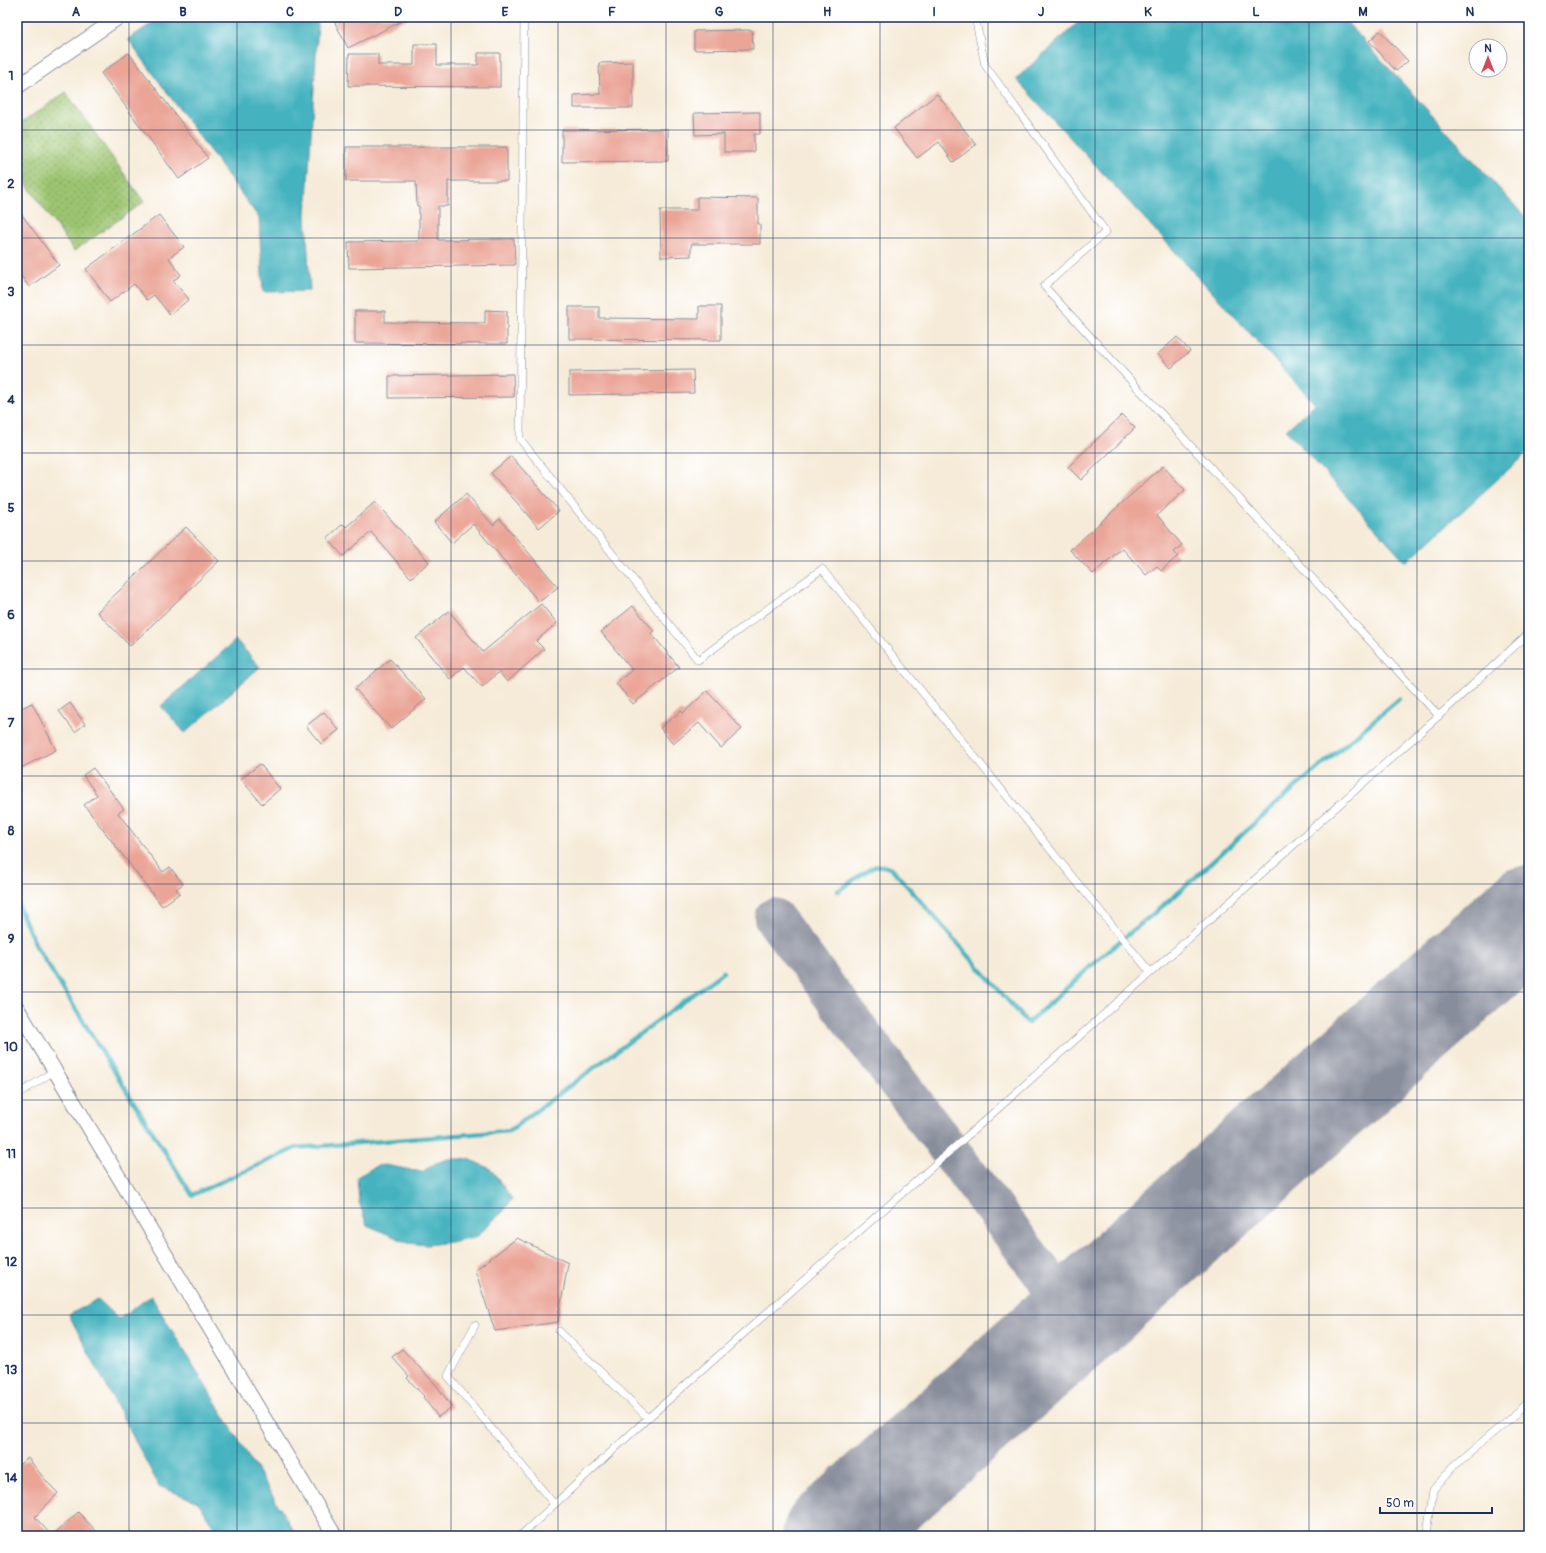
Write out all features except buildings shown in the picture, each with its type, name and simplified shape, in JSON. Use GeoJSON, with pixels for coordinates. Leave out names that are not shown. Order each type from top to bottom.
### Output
{"type":"FeatureCollection","features":[{"type":"Feature","properties":{"kind":"street"},"geometry":{"type":"LineString","coordinates":[[17,87],[119,17]]}},
{"type":"Feature","properties":{"kind":"street"},"geometry":{"type":"LineString","coordinates":[[17,1008],[335,1536]]}},
{"type":"Feature","properties":{"kind":"lane"},"geometry":{"type":"LineString","coordinates":[[524,17],[520,439],[698,660],[822,569],[1150,972]]}},
{"type":"Feature","properties":{"kind":"lane"},"geometry":{"type":"LineString","coordinates":[[975,17],[985,65],[1106,232],[1044,286],[1439,716]]}},
{"type":"Feature","properties":{"kind":"lane"},"geometry":{"type":"LineString","coordinates":[[520,1536],[648,1418],[995,1112],[1150,972],[1439,716],[1529,633]]}},
{"type":"Feature","properties":{"kind":"lane"},"geometry":{"type":"LineString","coordinates":[[17,1095],[54,1071]]}},
{"type":"Feature","properties":{"kind":"lane"},"geometry":{"type":"LineString","coordinates":[[475,1325],[448,1376],[554,1504]]}},
{"type":"Feature","properties":{"kind":"lane"},"geometry":{"type":"LineString","coordinates":[[559,1331],[648,1418]]}},
{"type":"Feature","properties":{"kind":"lane"},"geometry":{"type":"LineString","coordinates":[[1427,1536],[1434,1490],[1453,1467],[1529,1402]]}},
{"type":"Feature","properties":{"kind":"green space"},"geometry":{"type":"Polygon","coordinates":[[[66,92],[144,202],[74,251],[17,171],[17,126],[66,92]]]}},
{"type":"Feature","properties":{"kind":"water"},"geometry":{"type":"Polygon","coordinates":[[[162,17],[314,17],[318,24],[306,215],[310,291],[263,292],[259,218],[128,39],[162,17]]]}},
{"type":"Feature","properties":{"kind":"water"},"geometry":{"type":"Polygon","coordinates":[[[1084,17],[1342,17],[1529,221],[1529,451],[1406,562],[1286,430],[1315,404],[1016,79],[1084,17]]]}},
{"type":"Feature","properties":{"kind":"water"},"geometry":{"type":"Polygon","coordinates":[[[236,640],[260,667],[185,733],[161,706],[236,640]]]}},
{"type":"Feature","properties":{"kind":"water"},"geometry":{"type":"Polygon","coordinates":[[[448,1159],[468,1159],[491,1169],[512,1199],[503,1212],[478,1236],[427,1245],[408,1243],[367,1225],[359,1202],[357,1177],[376,1166],[385,1165],[422,1172],[436,1163],[448,1159]]]}},
{"type":"Feature","properties":{"kind":"water"},"geometry":{"type":"Polygon","coordinates":[[[151,1296],[297,1536],[220,1536],[198,1502],[159,1486],[69,1315],[98,1299],[119,1319],[151,1296]]]}},
{"type":"Feature","properties":{"kind":"waterway"},"geometry":{"type":"LineString","coordinates":[[838,891],[874,867],[882,866],[893,870],[1028,1023],[1102,956],[1176,895],[1270,809],[1399,699]]}},
{"type":"Feature","properties":{"kind":"waterway"},"geometry":{"type":"LineString","coordinates":[[17,903],[36,946],[192,1195],[296,1148],[509,1131],[723,972]]}},
{"type":"Feature","properties":{"kind":"taxiway"},"geometry":{"type":"LineString","coordinates":[[774,918],[1077,1319]]}},
{"type":"Feature","properties":{"kind":"runway"},"geometry":{"type":"LineString","coordinates":[[833,1536],[1529,916]]}}]}
